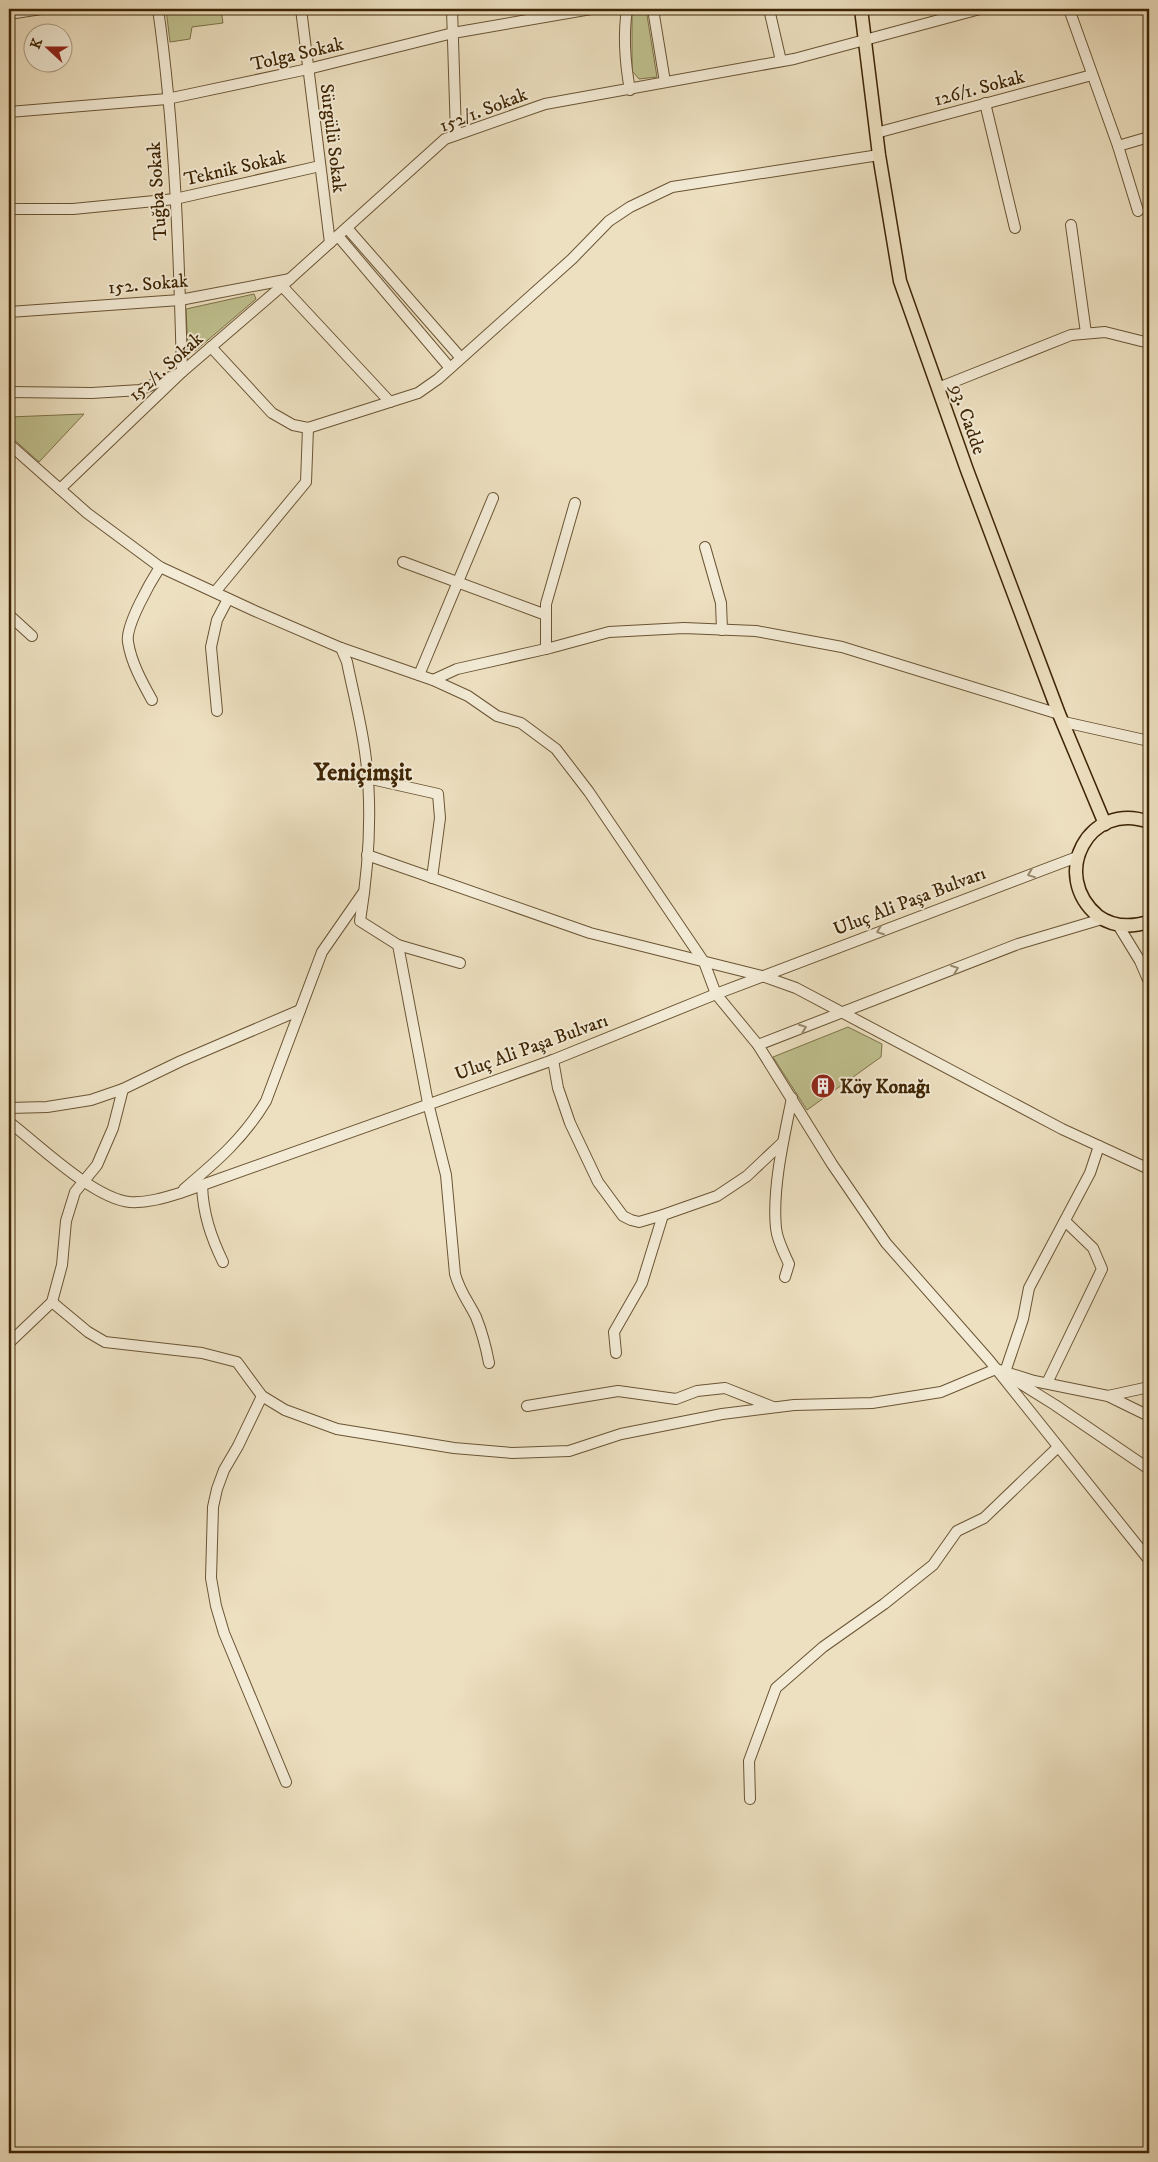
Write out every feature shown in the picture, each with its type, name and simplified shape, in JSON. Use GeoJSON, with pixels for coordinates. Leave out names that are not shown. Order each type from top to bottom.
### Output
{"type":"FeatureCollection","features":[{"type":"Feature","properties":{"kind":"main road","name":"93. Cadde"},"geometry":{"type":"LineString","coordinates":[[861,9],[879,155],[900,281],[967,470],[1062,718],[1105,824]]}},
{"type":"Feature","properties":{"kind":"main road"},"geometry":{"type":"LineString","coordinates":[[1149,822],[1131,818],[1105,824],[1097,828],[1085,841],[1077,857],[1075,875],[1079,893],[1089,908],[1102,919],[1118,925],[1135,926],[1149,922]]}},
{"type":"Feature","properties":{"kind":"street"},"geometry":{"type":"LineString","coordinates":[[9,14],[41,9]]}},
{"type":"Feature","properties":{"kind":"street","name":"Tuğba Sokak"},"geometry":{"type":"LineString","coordinates":[[158,9],[168,99],[175,199],[182,372]]}},
{"type":"Feature","properties":{"kind":"street","name":"Sürgülü Sokak"},"geometry":{"type":"LineString","coordinates":[[301,9],[320,166],[334,239]]}},
{"type":"Feature","properties":{"kind":"street"},"geometry":{"type":"LineString","coordinates":[[452,9],[456,135]]}},
{"type":"Feature","properties":{"kind":"street","name":"Tolga Sokak"},"geometry":{"type":"LineString","coordinates":[[9,112],[168,99],[308,69],[453,33],[552,12],[591,9]]}},
{"type":"Feature","properties":{"kind":"street"},"geometry":{"type":"LineString","coordinates":[[627,9],[625,20],[626,66],[630,90]]}},
{"type":"Feature","properties":{"kind":"street"},"geometry":{"type":"LineString","coordinates":[[653,9],[665,82]]}},
{"type":"Feature","properties":{"kind":"street"},"geometry":{"type":"LineString","coordinates":[[769,9],[781,61]]}},
{"type":"Feature","properties":{"kind":"street","name":"152/1. Sokak"},"geometry":{"type":"LineString","coordinates":[[60,489],[182,372],[286,283],[445,139],[545,104],[781,61],[866,40],[947,13],[980,9]]}},
{"type":"Feature","properties":{"kind":"street"},"geometry":{"type":"LineString","coordinates":[[1069,9],[1118,146],[1138,212]]}},
{"type":"Feature","properties":{"kind":"street","name":"126/1. Sokak"},"geometry":{"type":"LineString","coordinates":[[876,133],[1092,75]]}},
{"type":"Feature","properties":{"kind":"street"},"geometry":{"type":"LineString","coordinates":[[985,104],[1015,228]]}},
{"type":"Feature","properties":{"kind":"street"},"geometry":{"type":"LineString","coordinates":[[1118,146],[1149,137]]}},
{"type":"Feature","properties":{"kind":"street"},"geometry":{"type":"LineString","coordinates":[[211,347],[272,413],[293,425],[308,428],[418,393],[450,368],[572,259],[609,221],[630,206],[656,193],[672,187],[879,155]]}},
{"type":"Feature","properties":{"kind":"street","name":"Teknik Sokak"},"geometry":{"type":"LineString","coordinates":[[9,208],[73,209],[175,199],[320,166]]}},
{"type":"Feature","properties":{"kind":"street"},"geometry":{"type":"LineString","coordinates":[[1071,225],[1086,333]]}},
{"type":"Feature","properties":{"kind":"street"},"geometry":{"type":"LineString","coordinates":[[347,228],[461,358]]}},
{"type":"Feature","properties":{"kind":"street"},"geometry":{"type":"LineString","coordinates":[[334,239],[450,368]]}},
{"type":"Feature","properties":{"kind":"street"},"geometry":{"type":"LineString","coordinates":[[286,283],[390,402]]}},
{"type":"Feature","properties":{"kind":"street","name":"152. Sokak"},"geometry":{"type":"LineString","coordinates":[[9,312],[180,300],[286,283]]}},
{"type":"Feature","properties":{"kind":"street"},"geometry":{"type":"LineString","coordinates":[[938,388],[1052,342],[1086,333],[1105,332],[1149,343]]}},
{"type":"Feature","properties":{"kind":"street"},"geometry":{"type":"LineString","coordinates":[[9,392],[92,393],[140,390],[182,372]]}},
{"type":"Feature","properties":{"kind":"street"},"geometry":{"type":"LineString","coordinates":[[215,592],[306,482],[308,428]]}},
{"type":"Feature","properties":{"kind":"street"},"geometry":{"type":"LineString","coordinates":[[9,444],[87,513],[160,567],[341,648],[433,680],[468,696],[497,716],[522,723],[556,749],[590,792],[704,962],[716,994],[758,1045],[832,1164],[886,1242],[1000,1371],[1058,1447],[1149,1560]]}},
{"type":"Feature","properties":{"kind":"street"},"geometry":{"type":"LineString","coordinates":[[419,675],[493,498]]}},
{"type":"Feature","properties":{"kind":"street"},"geometry":{"type":"LineString","coordinates":[[546,649],[546,604],[574,503]]}},
{"type":"Feature","properties":{"kind":"street"},"geometry":{"type":"LineString","coordinates":[[705,546],[721,603],[722,630]]}},
{"type":"Feature","properties":{"kind":"street"},"geometry":{"type":"LineString","coordinates":[[403,562],[546,615]]}},
{"type":"Feature","properties":{"kind":"street"},"geometry":{"type":"LineString","coordinates":[[152,700],[136,669],[127,640],[141,597],[160,567]]}},
{"type":"Feature","properties":{"kind":"street"},"geometry":{"type":"LineString","coordinates":[[217,711],[211,647],[217,620],[228,599]]}},
{"type":"Feature","properties":{"kind":"street"},"geometry":{"type":"LineString","coordinates":[[9,615],[32,636]]}},
{"type":"Feature","properties":{"kind":"street"},"geometry":{"type":"LineString","coordinates":[[433,680],[457,669],[546,649],[609,632],[684,628],[756,631],[842,647],[1062,718],[1149,741]]}},
{"type":"Feature","properties":{"kind":"street"},"geometry":{"type":"LineString","coordinates":[[341,648],[347,662],[365,752],[370,812],[365,890],[360,921],[398,945],[460,963]]}},
{"type":"Feature","properties":{"kind":"street"},"geometry":{"type":"LineString","coordinates":[[367,778],[438,794],[440,818],[432,878]]}},
{"type":"Feature","properties":{"kind":"street"},"geometry":{"type":"LineString","coordinates":[[367,855],[590,933],[762,976],[796,988],[1029,1112],[1149,1169]]}},
{"type":"Feature","properties":{"kind":"street","name":"Uluç Ali Paşa Bulvarı"},"geometry":{"type":"LineString","coordinates":[[9,1122],[83,1181],[103,1192],[128,1202],[155,1200],[180,1193],[553,1060],[762,976],[1077,857]]}},
{"type":"Feature","properties":{"kind":"street"},"geometry":{"type":"LineString","coordinates":[[180,1193],[229,1151],[253,1123],[266,1101],[322,952],[365,890]]}},
{"type":"Feature","properties":{"kind":"street"},"geometry":{"type":"LineString","coordinates":[[758,1045],[1018,944],[1102,919]]}},
{"type":"Feature","properties":{"kind":"street"},"geometry":{"type":"LineString","coordinates":[[1118,925],[1140,961],[1149,982]]}},
{"type":"Feature","properties":{"kind":"street"},"geometry":{"type":"LineString","coordinates":[[398,945],[428,1103],[446,1175],[455,1274],[459,1289],[475,1316],[484,1338],[489,1363]]}},
{"type":"Feature","properties":{"kind":"street"},"geometry":{"type":"LineString","coordinates":[[9,1108],[47,1107],[91,1100],[122,1089],[181,1061],[300,1010]]}},
{"type":"Feature","properties":{"kind":"street"},"geometry":{"type":"LineString","coordinates":[[553,1060],[558,1088],[570,1123],[598,1182],[623,1216],[631,1220],[639,1222],[663,1216],[717,1196],[746,1176],[782,1143]]}},
{"type":"Feature","properties":{"kind":"street"},"geometry":{"type":"LineString","coordinates":[[9,1343],[52,1302],[62,1265],[66,1221],[75,1192],[97,1165],[113,1128],[122,1089]]}},
{"type":"Feature","properties":{"kind":"street"},"geometry":{"type":"LineString","coordinates":[[785,1277],[789,1264],[776,1228],[782,1143],[792,1098]]}},
{"type":"Feature","properties":{"kind":"street"},"geometry":{"type":"LineString","coordinates":[[1000,1371],[1023,1319],[1029,1288],[1090,1172],[1100,1146]]}},
{"type":"Feature","properties":{"kind":"street"},"geometry":{"type":"LineString","coordinates":[[202,1185],[202,1204],[206,1221],[213,1242],[223,1262]]}},
{"type":"Feature","properties":{"kind":"street"},"geometry":{"type":"LineString","coordinates":[[616,1352],[614,1332],[642,1283],[663,1216]]}},
{"type":"Feature","properties":{"kind":"street"},"geometry":{"type":"LineString","coordinates":[[1047,1383],[1102,1269],[1093,1248],[1065,1222]]}},
{"type":"Feature","properties":{"kind":"street"},"geometry":{"type":"LineString","coordinates":[[52,1302],[88,1332],[105,1342],[202,1353],[237,1362],[262,1396],[285,1410],[336,1429],[454,1448],[512,1453],[569,1451],[621,1434],[722,1414],[794,1405],[872,1402],[941,1392],[1000,1371],[1108,1396],[1149,1416]]}},
{"type":"Feature","properties":{"kind":"street"},"geometry":{"type":"LineString","coordinates":[[1000,1371],[1055,1405],[1149,1470]]}},
{"type":"Feature","properties":{"kind":"street"},"geometry":{"type":"LineString","coordinates":[[1108,1396],[1149,1387]]}},
{"type":"Feature","properties":{"kind":"street"},"geometry":{"type":"LineString","coordinates":[[527,1406],[618,1392],[676,1398],[698,1391],[725,1388],[774,1408]]}},
{"type":"Feature","properties":{"kind":"street"},"geometry":{"type":"LineString","coordinates":[[262,1396],[224,1470],[217,1489],[214,1507],[211,1578],[216,1606],[224,1633],[286,1782]]}},
{"type":"Feature","properties":{"kind":"street"},"geometry":{"type":"LineString","coordinates":[[750,1799],[749,1761],[776,1688],[823,1647],[884,1604],[933,1565],[957,1531],[984,1518],[1058,1447]]}},
{"type":"Feature","properties":{"kind":"green space"},"geometry":{"type":"Polygon","coordinates":[[[166,9],[221,9],[223,23],[192,27],[190,39],[170,42],[166,9]]]}},
{"type":"Feature","properties":{"kind":"green space"},"geometry":{"type":"Polygon","coordinates":[[[632,9],[646,9],[657,77],[639,79],[632,71],[632,9]]]}},
{"type":"Feature","properties":{"kind":"green space"},"geometry":{"type":"Polygon","coordinates":[[[254,294],[256,299],[195,351],[188,352],[186,309],[254,294]]]}},
{"type":"Feature","properties":{"kind":"green space"},"geometry":{"type":"Polygon","coordinates":[[[84,414],[39,462],[9,435],[9,417],[84,414]]]}},
{"type":"Feature","properties":{"kind":"green space"},"geometry":{"type":"Polygon","coordinates":[[[848,1027],[882,1044],[881,1057],[807,1110],[773,1057],[848,1027]]]}},
{"type":"Feature","properties":{"kind":"place","name":"Köy Konağı"},"geometry":{"type":"Point","coordinates":[823,1086]}},
{"type":"Feature","properties":{"kind":"district","name":"Yeniçimşit"},"geometry":{"type":"Point","coordinates":[363,772]}}]}
